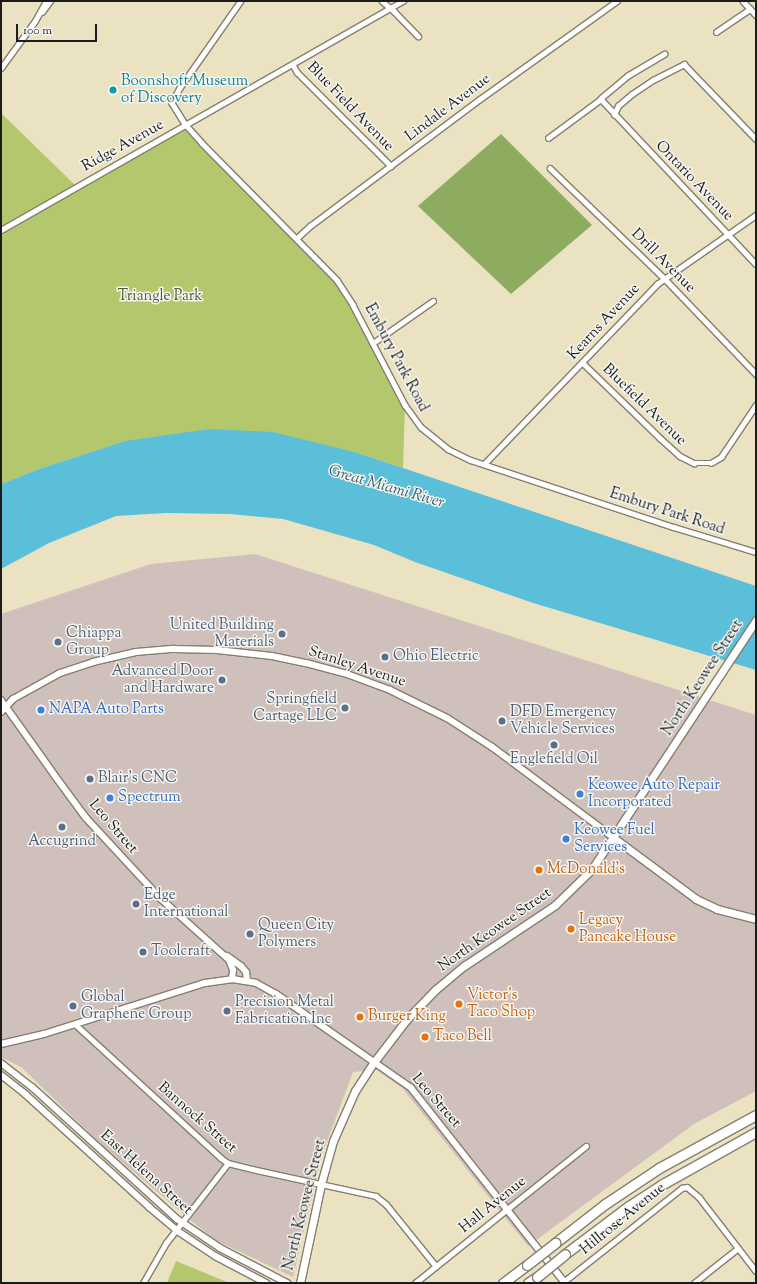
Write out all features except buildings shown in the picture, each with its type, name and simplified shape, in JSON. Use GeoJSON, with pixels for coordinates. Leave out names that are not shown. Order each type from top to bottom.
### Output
{"type":"FeatureCollection","features":[{"type":"Feature","properties":{"kind":"highway"},"geometry":{"type":"LineString","coordinates":[[503,1283],[605,1204],[659,1168],[756,1115]]}},
{"type":"Feature","properties":{"kind":"highway"},"geometry":{"type":"LineString","coordinates":[[528,1283],[642,1198],[756,1132]]}},
{"type":"Feature","properties":{"kind":"main road","name":"North Keowee Street"},"geometry":{"type":"LineString","coordinates":[[300,1283],[321,1184],[333,1141],[355,1091],[374,1062],[407,1019],[435,990],[464,966],[543,913],[568,894],[592,869],[614,838],[756,620]]}},
{"type":"Feature","properties":{"kind":"main road","name":"Stanley Avenue"},"geometry":{"type":"LineString","coordinates":[[614,838],[696,899],[717,909],[754,918]]}},
{"type":"Feature","properties":{"kind":"street"},"geometry":{"type":"LineString","coordinates":[[35,21],[46,1]]}},
{"type":"Feature","properties":{"kind":"street"},"geometry":{"type":"LineString","coordinates":[[1,68],[50,1]]}},
{"type":"Feature","properties":{"kind":"street","name":"Embury Park Road"},"geometry":{"type":"LineString","coordinates":[[240,1],[172,103],[186,125],[331,273],[345,291],[404,405],[421,427],[448,449],[465,458],[674,527],[756,552]]}},
{"type":"Feature","properties":{"kind":"street"},"geometry":{"type":"LineString","coordinates":[[382,1],[418,36]]}},
{"type":"Feature","properties":{"kind":"street","name":"Ridge Avenue"},"geometry":{"type":"LineString","coordinates":[[1,230],[404,1]]}},
{"type":"Feature","properties":{"kind":"street","name":"Lindale Avenue"},"geometry":{"type":"LineString","coordinates":[[297,238],[310,226],[480,99],[616,1]]}},
{"type":"Feature","properties":{"kind":"street"},"geometry":{"type":"LineString","coordinates":[[743,1],[756,15]]}},
{"type":"Feature","properties":{"kind":"street"},"geometry":{"type":"LineString","coordinates":[[716,32],[750,9]]}},
{"type":"Feature","properties":{"kind":"street"},"geometry":{"type":"LineString","coordinates":[[548,138],[601,99],[628,76],[665,54]]}},
{"type":"Feature","properties":{"kind":"street"},"geometry":{"type":"LineString","coordinates":[[614,115],[618,106],[632,94],[653,80],[684,64],[756,140]]}},
{"type":"Feature","properties":{"kind":"street","name":"Blue Field Avenue"},"geometry":{"type":"LineString","coordinates":[[292,65],[297,72],[391,166]]}},
{"type":"Feature","properties":{"kind":"street","name":"Ontario Avenue"},"geometry":{"type":"LineString","coordinates":[[601,99],[614,115],[756,264]]}},
{"type":"Feature","properties":{"kind":"street","name":"Drill Avenue"},"geometry":{"type":"LineString","coordinates":[[550,168],[665,279],[756,374]]}},
{"type":"Feature","properties":{"kind":"street","name":"Kearns Avenue"},"geometry":{"type":"LineString","coordinates":[[484,464],[583,363],[657,284],[756,215]]}},
{"type":"Feature","properties":{"kind":"street"},"geometry":{"type":"LineString","coordinates":[[373,343],[433,301]]}},
{"type":"Feature","properties":{"kind":"street","name":"Bluefield Avenue"},"geometry":{"type":"LineString","coordinates":[[583,363],[648,428],[680,456],[694,463],[711,463],[721,457],[756,405]]}},
{"type":"Feature","properties":{"kind":"street","name":"Stanley Avenue"},"geometry":{"type":"LineString","coordinates":[[1,712],[13,699],[60,673],[93,662],[136,652],[174,649],[217,650],[267,655],[306,663],[347,674],[390,690],[452,721],[492,747],[614,838]]}},
{"type":"Feature","properties":{"kind":"street","name":"Leo Street"},"geometry":{"type":"LineString","coordinates":[[1,699],[86,818],[160,898],[224,954],[241,966],[246,972],[247,980]]}},
{"type":"Feature","properties":{"kind":"street","name":"Leo Street"},"geometry":{"type":"LineString","coordinates":[[224,954],[231,965],[232,979],[247,980],[276,994],[411,1088],[564,1282]]}},
{"type":"Feature","properties":{"kind":"street"},"geometry":{"type":"LineString","coordinates":[[3,1042],[44,1034],[205,983],[232,979]]}},
{"type":"Feature","properties":{"kind":"street","name":"Bannock Street"},"geometry":{"type":"LineString","coordinates":[[75,1024],[215,1154],[228,1163],[368,1194],[382,1200],[436,1266]]}},
{"type":"Feature","properties":{"kind":"street","name":"East Helena Street"},"geometry":{"type":"LineString","coordinates":[[1,1063],[32,1087],[182,1223],[220,1248],[287,1283]]}},
{"type":"Feature","properties":{"kind":"street","name":"East Helena Street"},"geometry":{"type":"LineString","coordinates":[[1,1075],[25,1094],[176,1230],[215,1256],[266,1283]]}},
{"type":"Feature","properties":{"kind":"street"},"geometry":{"type":"LineString","coordinates":[[70,1135],[77,1128]]}},
{"type":"Feature","properties":{"kind":"street","name":"Hall Avenue"},"geometry":{"type":"LineString","coordinates":[[415,1283],[586,1146]]}},
{"type":"Feature","properties":{"kind":"street"},"geometry":{"type":"LineString","coordinates":[[144,1283],[156,1259],[176,1230],[228,1163]]}},
{"type":"Feature","properties":{"kind":"street"},"geometry":{"type":"LineString","coordinates":[[125,1185],[132,1179]]}},
{"type":"Feature","properties":{"kind":"street","name":"Hillrose Avenue"},"geometry":{"type":"LineString","coordinates":[[564,1282],[682,1188],[687,1187],[699,1197],[737,1249]]}},
{"type":"Feature","properties":{"kind":"street"},"geometry":{"type":"LineString","coordinates":[[694,1283],[737,1249],[756,1271]]}},
{"type":"Feature","properties":{"kind":"shaded area"},"geometry":{"type":"Polygon","coordinates":[[[255,554],[756,715],[756,1091],[694,1124],[528,1246],[403,1089],[377,1070],[353,1072],[322,1155],[293,1277],[213,1239],[103,1146],[21,1067],[1,1057],[1,614],[151,564],[255,554]]]}},
{"type":"Feature","properties":{"kind":"green space","name":"Triangle Park"},"geometry":{"type":"Polygon","coordinates":[[[1,113],[76,186],[186,125],[337,280],[405,405],[403,468],[358,453],[125,441],[39,469],[1,484],[1,113]]]}},
{"type":"Feature","properties":{"kind":"green space"},"geometry":{"type":"Polygon","coordinates":[[[501,134],[592,225],[511,294],[418,206],[501,134]]]}},
{"type":"Feature","properties":{"kind":"green space"},"geometry":{"type":"Polygon","coordinates":[[[176,1261],[227,1282],[227,1283],[167,1283],[176,1261]]]}},
{"type":"Feature","properties":{"kind":"water","name":"Great Miami River"},"geometry":{"type":"Polygon","coordinates":[[[210,429],[273,432],[358,453],[756,586],[756,670],[530,602],[415,562],[374,545],[283,519],[230,514],[166,513],[116,516],[49,543],[1,569],[1,484],[39,469],[125,441],[210,429]]]}},
{"type":"Feature","properties":{"kind":"place","name":"Boonshoft Museum of Discovery"},"geometry":{"type":"Point","coordinates":[113,90]}},
{"type":"Feature","properties":{"kind":"place","name":"United Building Materials"},"geometry":{"type":"Point","coordinates":[282,634]}},
{"type":"Feature","properties":{"kind":"place","name":"Chiappa Group"},"geometry":{"type":"Point","coordinates":[58,642]}},
{"type":"Feature","properties":{"kind":"place","name":"Ohio Electric"},"geometry":{"type":"Point","coordinates":[385,657]}},
{"type":"Feature","properties":{"kind":"place","name":"Advanced Door and Hardware"},"geometry":{"type":"Point","coordinates":[222,680]}},
{"type":"Feature","properties":{"kind":"place","name":"Springfield Cartage LLC"},"geometry":{"type":"Point","coordinates":[345,708]}},
{"type":"Feature","properties":{"kind":"place","name":"NAPA Auto Parts"},"geometry":{"type":"Point","coordinates":[41,710]}},
{"type":"Feature","properties":{"kind":"place","name":"DFD Emergency Vehicle Services"},"geometry":{"type":"Point","coordinates":[502,721]}},
{"type":"Feature","properties":{"kind":"place","name":"Englefield Oil"},"geometry":{"type":"Point","coordinates":[554,745]}},
{"type":"Feature","properties":{"kind":"place","name":"Blair's CNC"},"geometry":{"type":"Point","coordinates":[90,779]}},
{"type":"Feature","properties":{"kind":"place","name":"Keowee Auto Repair Incorporated"},"geometry":{"type":"Point","coordinates":[580,794]}},
{"type":"Feature","properties":{"kind":"place","name":"Spectrum"},"geometry":{"type":"Point","coordinates":[110,798]}},
{"type":"Feature","properties":{"kind":"place","name":"Accugrind"},"geometry":{"type":"Point","coordinates":[62,827]}},
{"type":"Feature","properties":{"kind":"place","name":"Keowee Fuel Services"},"geometry":{"type":"Point","coordinates":[566,839]}},
{"type":"Feature","properties":{"kind":"place","name":"McDonald's"},"geometry":{"type":"Point","coordinates":[539,870]}},
{"type":"Feature","properties":{"kind":"place","name":"Edge International"},"geometry":{"type":"Point","coordinates":[136,904]}},
{"type":"Feature","properties":{"kind":"place","name":"Legacy Pancake House"},"geometry":{"type":"Point","coordinates":[571,929]}},
{"type":"Feature","properties":{"kind":"place","name":"Queen City Polymers"},"geometry":{"type":"Point","coordinates":[250,934]}},
{"type":"Feature","properties":{"kind":"place","name":"Toolcraft"},"geometry":{"type":"Point","coordinates":[143,952]}},
{"type":"Feature","properties":{"kind":"place","name":"Victor's Taco Shop"},"geometry":{"type":"Point","coordinates":[459,1004]}},
{"type":"Feature","properties":{"kind":"place","name":"Global Graphene Group"},"geometry":{"type":"Point","coordinates":[73,1006]}},
{"type":"Feature","properties":{"kind":"place","name":"Precision Metal Fabrication Inc"},"geometry":{"type":"Point","coordinates":[227,1011]}},
{"type":"Feature","properties":{"kind":"place","name":"Burger King"},"geometry":{"type":"Point","coordinates":[360,1017]}},
{"type":"Feature","properties":{"kind":"place","name":"Taco Bell"},"geometry":{"type":"Point","coordinates":[425,1037]}}]}
